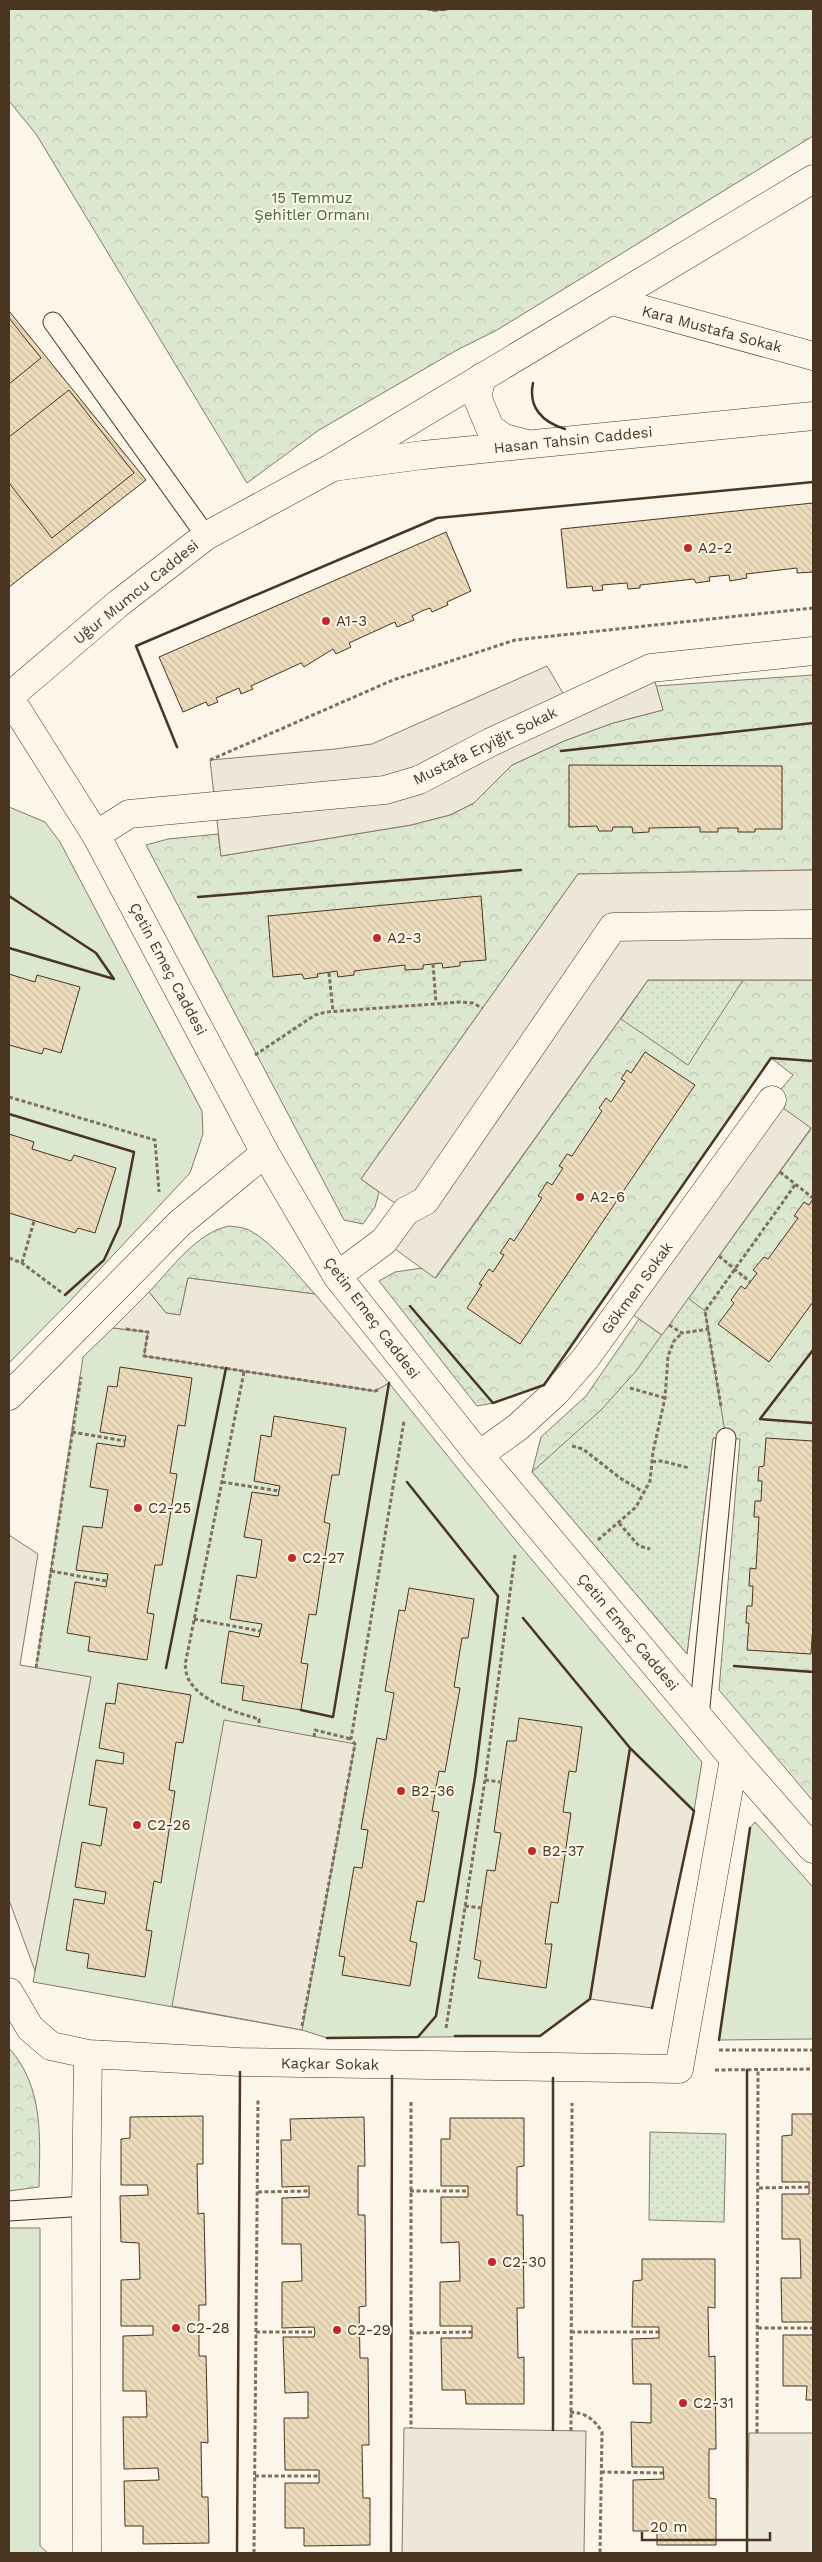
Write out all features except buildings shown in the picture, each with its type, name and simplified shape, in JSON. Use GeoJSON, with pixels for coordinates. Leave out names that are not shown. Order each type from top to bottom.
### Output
{"type":"FeatureCollection","features":[{"type":"Feature","properties":{"kind":"street","name":"Uğur Mumcu Caddesi"},"geometry":{"type":"LineString","coordinates":[[9,697],[119,603],[206,536],[333,467],[612,302],[813,179]]}},
{"type":"Feature","properties":{"kind":"street","name":"Kara Mustafa Sokak"},"geometry":{"type":"LineString","coordinates":[[612,302],[813,356]]}},
{"type":"Feature","properties":{"kind":"street"},"geometry":{"type":"LineString","coordinates":[[482,378],[477,397],[490,428],[504,438],[531,445]]}},
{"type":"Feature","properties":{"kind":"street","name":"Hasan Tahsin Caddesi"},"geometry":{"type":"LineString","coordinates":[[333,467],[423,455],[813,416]]}},
{"type":"Feature","properties":{"kind":"street","name":"Mustafa Eryiğit Sokak"},"geometry":{"type":"LineString","coordinates":[[96,835],[129,814],[385,790],[419,780],[491,742],[651,668],[813,651]]}},
{"type":"Feature","properties":{"kind":"street","name":"Çetin Emeç Caddesi"},"geometry":{"type":"LineString","coordinates":[[9,697],[96,835],[266,1153],[337,1276],[479,1455],[734,1759],[813,1849]]}},
{"type":"Feature","properties":{"kind":"street"},"geometry":{"type":"LineString","coordinates":[[337,1276],[384,1242],[406,1211],[425,1201],[613,927],[813,924]]}},
{"type":"Feature","properties":{"kind":"street","name":"Gökmen Sokak"},"geometry":{"type":"LineString","coordinates":[[479,1455],[518,1427],[555,1393],[585,1359],[772,1100]]}},
{"type":"Feature","properties":{"kind":"street"},"geometry":{"type":"LineString","coordinates":[[9,1396],[180,1223],[266,1153]]}},
{"type":"Feature","properties":{"kind":"street"},"geometry":{"type":"LineString","coordinates":[[681,2060],[734,1759]]}},
{"type":"Feature","properties":{"kind":"street","name":"Kaçkar Sokak"},"geometry":{"type":"LineString","coordinates":[[9,1992],[30,2028],[51,2046],[88,2054],[259,2063],[572,2068],[681,2060]]}},
{"type":"Feature","properties":{"kind":"street"},"geometry":{"type":"LineString","coordinates":[[87,2553],[86,2206],[88,2054]]}},
{"type":"Feature","properties":{"kind":"lane"},"geometry":{"type":"LineString","coordinates":[[53,322],[206,536]]}},
{"type":"Feature","properties":{"kind":"lane"},"geometry":{"type":"LineString","coordinates":[[699,1716],[726,1438]]}},
{"type":"Feature","properties":{"kind":"lane"},"geometry":{"type":"LineString","coordinates":[[9,2211],[86,2206]]}},
{"type":"Feature","properties":{"kind":"path"},"geometry":{"type":"LineString","coordinates":[[210,760],[393,680],[514,640],[813,608]]}},
{"type":"Feature","properties":{"kind":"path"},"geometry":{"type":"LineString","coordinates":[[433,964],[436,1003]]}},
{"type":"Feature","properties":{"kind":"path"},"geometry":{"type":"LineString","coordinates":[[329,973],[333,1012]]}},
{"type":"Feature","properties":{"kind":"path"},"geometry":{"type":"LineString","coordinates":[[255,1055],[315,1015],[436,1003],[473,1003],[482,1008]]}},
{"type":"Feature","properties":{"kind":"path"},"geometry":{"type":"LineString","coordinates":[[9,1097],[155,1140],[160,1195]]}},
{"type":"Feature","properties":{"kind":"path"},"geometry":{"type":"LineString","coordinates":[[780,1172],[813,1198]]}},
{"type":"Feature","properties":{"kind":"path"},"geometry":{"type":"LineString","coordinates":[[726,1438],[705,1310],[796,1184]]}},
{"type":"Feature","properties":{"kind":"path"},"geometry":{"type":"LineString","coordinates":[[22,1263],[34,1220]]}},
{"type":"Feature","properties":{"kind":"path"},"geometry":{"type":"LineString","coordinates":[[719,1256],[750,1282]]}},
{"type":"Feature","properties":{"kind":"path"},"geometry":{"type":"LineString","coordinates":[[9,1258],[22,1263],[65,1295]]}},
{"type":"Feature","properties":{"kind":"path"},"geometry":{"type":"LineString","coordinates":[[669,1325],[682,1333]]}},
{"type":"Feature","properties":{"kind":"path"},"geometry":{"type":"LineString","coordinates":[[122,1329],[148,1332],[144,1356],[376,1392],[382,1387]]}},
{"type":"Feature","properties":{"kind":"path"},"geometry":{"type":"LineString","coordinates":[[593,1544],[636,1507],[650,1481],[665,1398],[668,1356],[674,1341],[682,1333],[709,1329]]}},
{"type":"Feature","properties":{"kind":"path"},"geometry":{"type":"LineString","coordinates":[[244,1372],[185,1664],[188,1679],[197,1689],[228,1710],[259,1719],[259,1726]]}},
{"type":"Feature","properties":{"kind":"path"},"geometry":{"type":"LineString","coordinates":[[36,1668],[81,1376]]}},
{"type":"Feature","properties":{"kind":"path"},"geometry":{"type":"LineString","coordinates":[[630,1388],[665,1398]]}},
{"type":"Feature","properties":{"kind":"path"},"geometry":{"type":"LineString","coordinates":[[351,1739],[405,1415]]}},
{"type":"Feature","properties":{"kind":"path"},"geometry":{"type":"LineString","coordinates":[[72,1432],[125,1441]]}},
{"type":"Feature","properties":{"kind":"path"},"geometry":{"type":"LineString","coordinates":[[572,1446],[583,1449],[620,1478],[645,1493]]}},
{"type":"Feature","properties":{"kind":"path"},"geometry":{"type":"LineString","coordinates":[[652,1462],[662,1461],[689,1468]]}},
{"type":"Feature","properties":{"kind":"path"},"geometry":{"type":"LineString","coordinates":[[222,1482],[279,1491]]}},
{"type":"Feature","properties":{"kind":"path"},"geometry":{"type":"LineString","coordinates":[[619,1523],[639,1546],[650,1549]]}},
{"type":"Feature","properties":{"kind":"path"},"geometry":{"type":"LineString","coordinates":[[440,2066],[485,1780],[516,1552]]}},
{"type":"Feature","properties":{"kind":"path"},"geometry":{"type":"LineString","coordinates":[[51,1571],[106,1581]]}},
{"type":"Feature","properties":{"kind":"path"},"geometry":{"type":"LineString","coordinates":[[194,1619],[260,1631]]}},
{"type":"Feature","properties":{"kind":"path"},"geometry":{"type":"LineString","coordinates":[[296,2063],[355,1744],[351,1739],[315,1730],[314,1736]]}},
{"type":"Feature","properties":{"kind":"path"},"geometry":{"type":"LineString","coordinates":[[485,1780],[500,1782]]}},
{"type":"Feature","properties":{"kind":"path"},"geometry":{"type":"LineString","coordinates":[[465,1906],[482,1908]]}},
{"type":"Feature","properties":{"kind":"path"},"geometry":{"type":"LineString","coordinates":[[681,2060],[813,2050]]}},
{"type":"Feature","properties":{"kind":"path"},"geometry":{"type":"LineString","coordinates":[[681,2060],[758,2069],[813,2069]]}},
{"type":"Feature","properties":{"kind":"path"},"geometry":{"type":"LineString","coordinates":[[254,2553],[259,2063]]}},
{"type":"Feature","properties":{"kind":"path"},"geometry":{"type":"LineString","coordinates":[[411,2066],[411,2428]]}},
{"type":"Feature","properties":{"kind":"path"},"geometry":{"type":"LineString","coordinates":[[571,2430],[572,2068]]}},
{"type":"Feature","properties":{"kind":"path"},"geometry":{"type":"LineString","coordinates":[[757,2433],[758,2069]]}},
{"type":"Feature","properties":{"kind":"path"},"geometry":{"type":"LineString","coordinates":[[759,2188],[808,2187]]}},
{"type":"Feature","properties":{"kind":"path"},"geometry":{"type":"LineString","coordinates":[[258,2192],[308,2191]]}},
{"type":"Feature","properties":{"kind":"path"},"geometry":{"type":"LineString","coordinates":[[410,2191],[468,2191]]}},
{"type":"Feature","properties":{"kind":"path"},"geometry":{"type":"LineString","coordinates":[[758,2328],[813,2328]]}},
{"type":"Feature","properties":{"kind":"path"},"geometry":{"type":"LineString","coordinates":[[256,2332],[314,2332]]}},
{"type":"Feature","properties":{"kind":"path"},"geometry":{"type":"LineString","coordinates":[[410,2332],[472,2332]]}},
{"type":"Feature","properties":{"kind":"path"},"geometry":{"type":"LineString","coordinates":[[571,2332],[659,2332]]}},
{"type":"Feature","properties":{"kind":"path"},"geometry":{"type":"LineString","coordinates":[[570,2412],[582,2413],[595,2421],[602,2432],[600,2553]]}},
{"type":"Feature","properties":{"kind":"path"},"geometry":{"type":"LineString","coordinates":[[601,2472],[664,2473]]}},
{"type":"Feature","properties":{"kind":"path"},"geometry":{"type":"LineString","coordinates":[[255,2476],[320,2476]]}},
{"type":"Feature","properties":{"kind":"green space","name":"15 Temmuz Şehitler Ormanı"},"geometry":{"type":"Polygon","coordinates":[[[9,9],[424,9],[434,11],[456,9],[813,9],[813,136],[497,330],[457,350],[319,430],[247,483],[36,134],[9,101],[9,9]]]}},
{"type":"Feature","properties":{"kind":"green space"},"geometry":{"type":"Polygon","coordinates":[[[813,675],[813,870],[578,874],[361,1179],[379,1192],[375,1207],[363,1224],[344,1220],[146,845],[168,839],[218,834],[221,856],[411,825],[450,815],[474,803],[512,765],[564,741],[613,723],[663,710],[656,686],[813,675]]]}},
{"type":"Feature","properties":{"kind":"green space"},"geometry":{"type":"Polygon","coordinates":[[[9,807],[45,822],[60,842],[202,1111],[203,1134],[190,1173],[9,1363],[9,807]]]}},
{"type":"Feature","properties":{"kind":"green space"},"geometry":{"type":"Polygon","coordinates":[[[648,980],[813,980],[813,1801],[719,1690],[740,1439],[713,1438],[687,1654],[532,1472],[541,1437],[586,1396],[639,1319],[662,1335],[811,1129],[772,1100],[793,1075],[771,1058],[544,1385],[493,1403],[477,1406],[379,1281],[395,1272],[422,1268],[436,1278],[648,980]]]}},
{"type":"Feature","properties":{"kind":"green space"},"geometry":{"type":"Polygon","coordinates":[[[648,980],[743,980],[688,1065],[621,1019],[648,980]]]}},
{"type":"Feature","properties":{"kind":"green space"},"geometry":{"type":"Polygon","coordinates":[[[229,1226],[249,1230],[267,1243],[315,1294],[188,1278],[180,1315],[166,1313],[149,1292],[195,1244],[217,1230],[229,1226]]]}},
{"type":"Feature","properties":{"kind":"green space"},"geometry":{"type":"Polygon","coordinates":[[[688,1298],[705,1311],[726,1438],[713,1438],[687,1654],[532,1472],[601,1410],[636,1371],[688,1298]]]}},
{"type":"Feature","properties":{"kind":"green space"},"geometry":{"type":"Polygon","coordinates":[[[113,1328],[148,1332],[144,1356],[375,1391],[389,1383],[517,1542],[702,1762],[694,1811],[630,1748],[590,1999],[540,2036],[327,2038],[302,2030],[33,1982],[91,1677],[36,1668],[83,1357],[113,1328]]]}},
{"type":"Feature","properties":{"kind":"green space"},"geometry":{"type":"Polygon","coordinates":[[[755,1822],[813,1887],[813,2039],[719,2040],[750,1828],[755,1822]]]}},
{"type":"Feature","properties":{"kind":"green space"},"geometry":{"type":"Polygon","coordinates":[[[9,2048],[29,2079],[38,2114],[40,2150],[39,2187],[9,2191],[9,2048]]]}},
{"type":"Feature","properties":{"kind":"green space"},"geometry":{"type":"Polygon","coordinates":[[[650,2132],[726,2134],[724,2222],[649,2220],[650,2132]]]}},
{"type":"Feature","properties":{"kind":"green space"},"geometry":{"type":"Polygon","coordinates":[[[9,2228],[40,2228],[40,2546],[48,2553],[9,2553],[9,2228]]]}},
{"type":"Feature","properties":{"kind":"shaded area"},"geometry":{"type":"Polygon","coordinates":[[[547,666],[570,705],[651,668],[663,710],[613,723],[564,741],[512,765],[474,803],[450,815],[411,825],[221,856],[210,760],[372,744],[547,666]]]}},
{"type":"Feature","properties":{"kind":"shaded area"},"geometry":{"type":"Polygon","coordinates":[[[813,870],[813,980],[648,980],[435,1278],[384,1241],[406,1211],[361,1179],[578,874],[813,870]]]}},
{"type":"Feature","properties":{"kind":"shaded area"},"geometry":{"type":"Polygon","coordinates":[[[772,1100],[811,1128],[662,1335],[622,1307],[772,1100]]]}},
{"type":"Feature","properties":{"kind":"shaded area"},"geometry":{"type":"Polygon","coordinates":[[[188,1278],[315,1294],[389,1383],[375,1391],[144,1356],[148,1332],[113,1328],[149,1292],[166,1313],[180,1315],[188,1278]]]}},
{"type":"Feature","properties":{"kind":"shaded area"},"geometry":{"type":"Polygon","coordinates":[[[9,1535],[38,1554],[20,1665],[91,1677],[35,1971],[9,1900],[9,1535]]]}},
{"type":"Feature","properties":{"kind":"shaded area"},"geometry":{"type":"Polygon","coordinates":[[[224,1720],[355,1744],[302,2030],[172,2006],[224,1720]]]}},
{"type":"Feature","properties":{"kind":"shaded area"},"geometry":{"type":"Polygon","coordinates":[[[630,1748],[694,1811],[652,2008],[590,1999],[630,1748]]]}},
{"type":"Feature","properties":{"kind":"shaded area"},"geometry":{"type":"Polygon","coordinates":[[[404,2428],[586,2431],[584,2553],[402,2553],[404,2428]]]}},
{"type":"Feature","properties":{"kind":"shaded area"},"geometry":{"type":"Polygon","coordinates":[[[749,2433],[813,2433],[813,2553],[747,2553],[749,2433]]]}},
{"type":"Feature","properties":{"kind":"fence"},"geometry":{"type":"LineString","coordinates":[[424,9],[434,11],[456,9]]}},
{"type":"Feature","properties":{"kind":"wall"},"geometry":{"type":"LineString","coordinates":[[533,383],[533,399],[538,412],[543,418],[565,429]]}},
{"type":"Feature","properties":{"kind":"wall"},"geometry":{"type":"LineString","coordinates":[[177,747],[136,646],[437,518],[813,482]]}},
{"type":"Feature","properties":{"kind":"wall"},"geometry":{"type":"LineString","coordinates":[[561,751],[813,723]]}},
{"type":"Feature","properties":{"kind":"wall"},"geometry":{"type":"LineString","coordinates":[[198,897],[521,870]]}},
{"type":"Feature","properties":{"kind":"wall"},"geometry":{"type":"LineString","coordinates":[[9,896],[96,953],[114,979]]}},
{"type":"Feature","properties":{"kind":"wall"},"geometry":{"type":"LineString","coordinates":[[9,948],[114,979]]}},
{"type":"Feature","properties":{"kind":"wall"},"geometry":{"type":"LineString","coordinates":[[410,1306],[493,1403],[544,1385],[771,1058],[813,1061]]}},
{"type":"Feature","properties":{"kind":"wall"},"geometry":{"type":"LineString","coordinates":[[9,1114],[134,1152],[120,1225],[104,1260],[65,1295]]}},
{"type":"Feature","properties":{"kind":"wall"},"geometry":{"type":"LineString","coordinates":[[813,1350],[760,1419],[813,1423]]}},
{"type":"Feature","properties":{"kind":"wall"},"geometry":{"type":"LineString","coordinates":[[166,1668],[226,1368]]}},
{"type":"Feature","properties":{"kind":"wall"},"geometry":{"type":"LineString","coordinates":[[301,1710],[333,1717],[389,1383]]}},
{"type":"Feature","properties":{"kind":"wall"},"geometry":{"type":"LineString","coordinates":[[327,2038],[418,2037],[436,2016],[475,1777],[498,1596],[407,1482]]}},
{"type":"Feature","properties":{"kind":"wall"},"geometry":{"type":"LineString","coordinates":[[523,1618],[630,1748],[694,1811],[652,2008]]}},
{"type":"Feature","properties":{"kind":"wall"},"geometry":{"type":"LineString","coordinates":[[734,1666],[813,1672]]}},
{"type":"Feature","properties":{"kind":"wall"},"geometry":{"type":"LineString","coordinates":[[455,2036],[540,2036],[590,1999],[630,1748]]}},
{"type":"Feature","properties":{"kind":"wall"},"geometry":{"type":"LineString","coordinates":[[719,2040],[750,1828]]}},
{"type":"Feature","properties":{"kind":"wall"},"geometry":{"type":"LineString","coordinates":[[747,2070],[747,2553]]}},
{"type":"Feature","properties":{"kind":"wall"},"geometry":{"type":"LineString","coordinates":[[237,2553],[240,2072]]}},
{"type":"Feature","properties":{"kind":"wall"},"geometry":{"type":"LineString","coordinates":[[391,2553],[392,2076]]}},
{"type":"Feature","properties":{"kind":"wall"},"geometry":{"type":"LineString","coordinates":[[553,2078],[553,2430]]}},
{"type":"Feature","properties":{"kind":"place","name":"A2-2"},"geometry":{"type":"Point","coordinates":[688,548]}},
{"type":"Feature","properties":{"kind":"place","name":"A1-3"},"geometry":{"type":"Point","coordinates":[326,621]}},
{"type":"Feature","properties":{"kind":"place","name":"A2-3"},"geometry":{"type":"Point","coordinates":[377,938]}},
{"type":"Feature","properties":{"kind":"place","name":"A2-6"},"geometry":{"type":"Point","coordinates":[580,1197]}},
{"type":"Feature","properties":{"kind":"place","name":"C2-25"},"geometry":{"type":"Point","coordinates":[138,1508]}},
{"type":"Feature","properties":{"kind":"place","name":"C2-27"},"geometry":{"type":"Point","coordinates":[292,1558]}},
{"type":"Feature","properties":{"kind":"place","name":"B2-36"},"geometry":{"type":"Point","coordinates":[401,1791]}},
{"type":"Feature","properties":{"kind":"place","name":"C2-26"},"geometry":{"type":"Point","coordinates":[137,1825]}},
{"type":"Feature","properties":{"kind":"place","name":"B2-37"},"geometry":{"type":"Point","coordinates":[532,1851]}},
{"type":"Feature","properties":{"kind":"place","name":"C2-30"},"geometry":{"type":"Point","coordinates":[492,2262]}},
{"type":"Feature","properties":{"kind":"place","name":"C2-28"},"geometry":{"type":"Point","coordinates":[176,2328]}},
{"type":"Feature","properties":{"kind":"place","name":"C2-29"},"geometry":{"type":"Point","coordinates":[337,2330]}},
{"type":"Feature","properties":{"kind":"place","name":"C2-31"},"geometry":{"type":"Point","coordinates":[683,2403]}}]}
